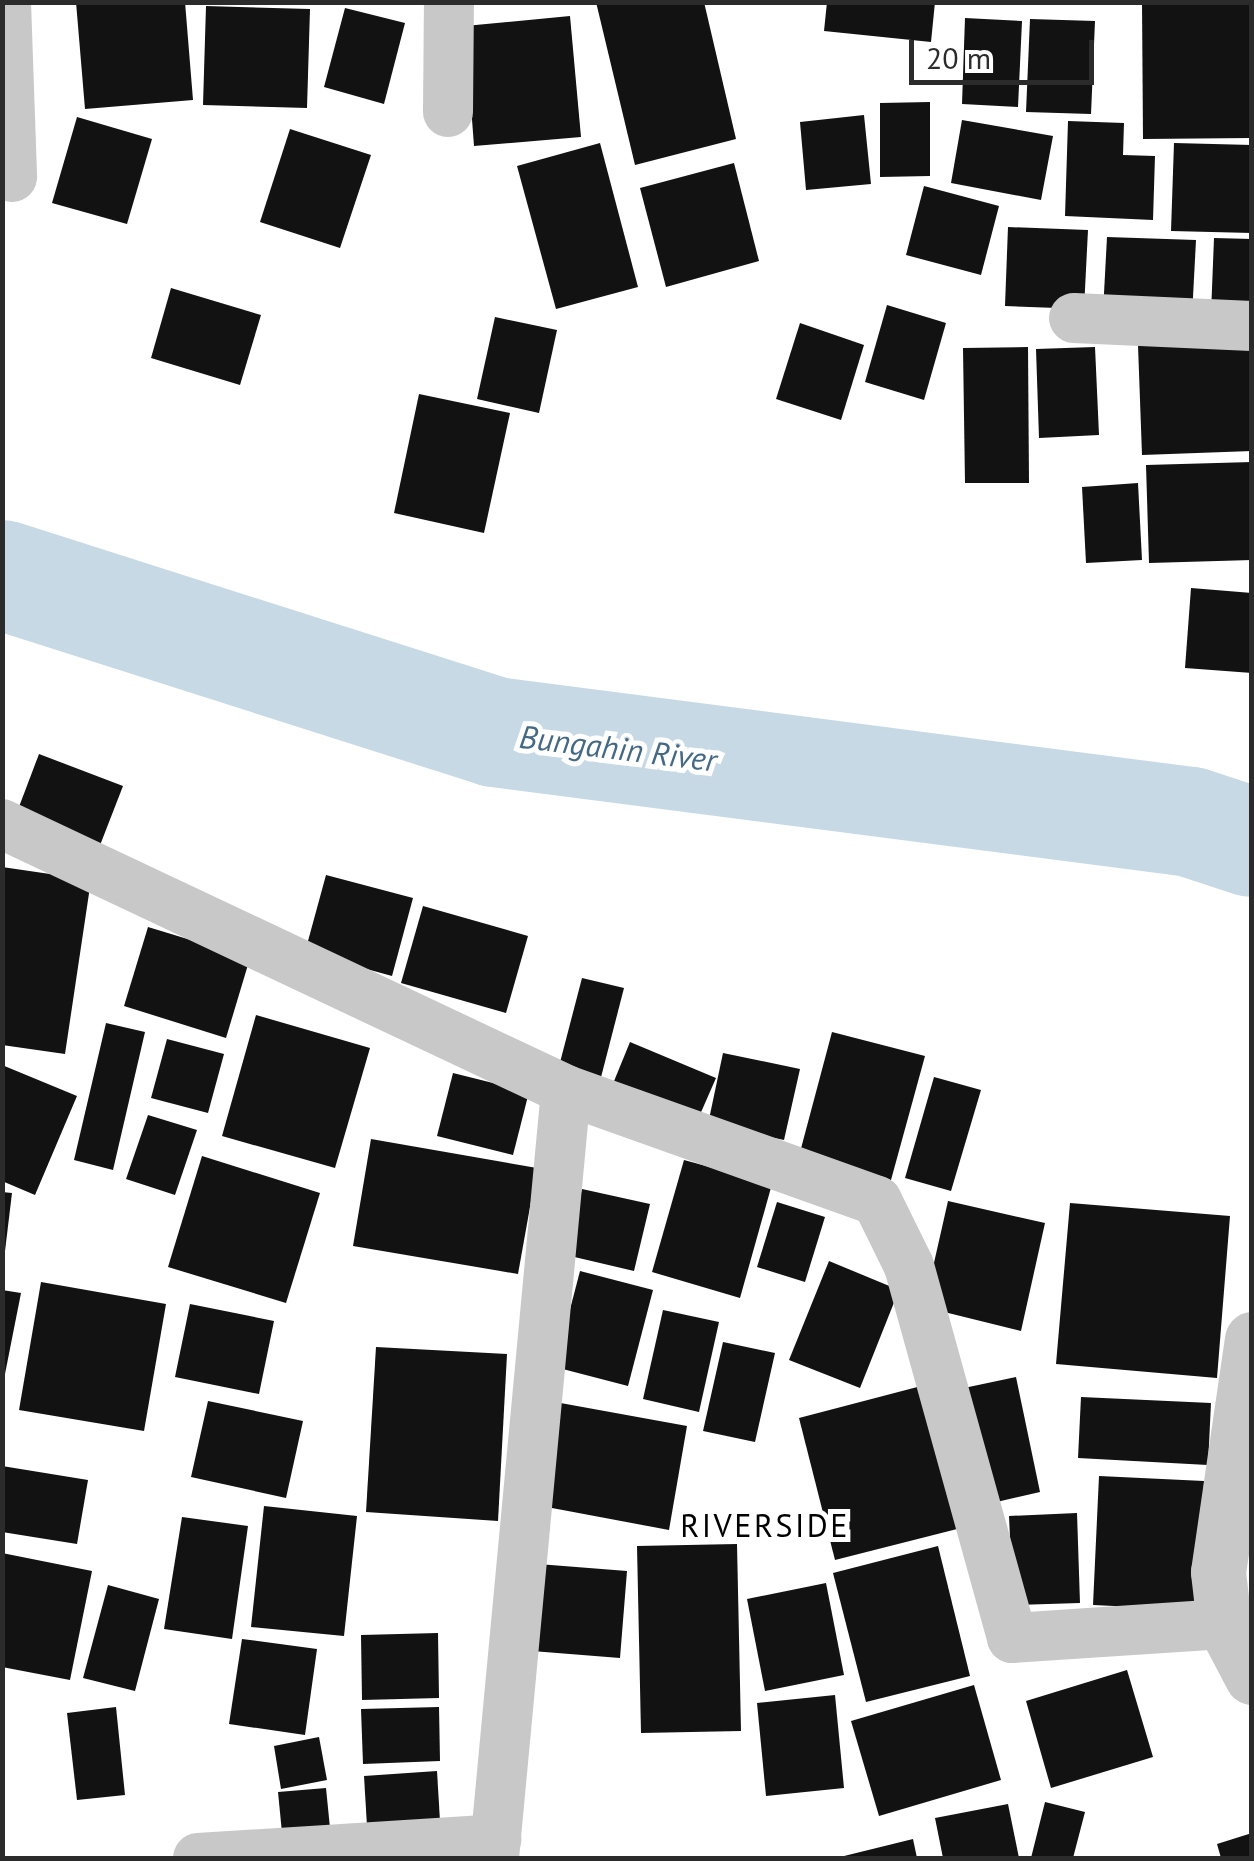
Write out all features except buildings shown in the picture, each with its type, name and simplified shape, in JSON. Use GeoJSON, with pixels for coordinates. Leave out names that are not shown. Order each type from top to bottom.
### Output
{"type":"FeatureCollection","features":[{"type":"Feature","properties":{"kind":"street"},"geometry":{"type":"LineString","coordinates":[[6,2],[12,177]]}},
{"type":"Feature","properties":{"kind":"street"},"geometry":{"type":"LineString","coordinates":[[448,112],[449,2]]}},
{"type":"Feature","properties":{"kind":"street"},"geometry":{"type":"LineString","coordinates":[[1074,318],[1252,326]]}},
{"type":"Feature","properties":{"kind":"street"},"geometry":{"type":"LineString","coordinates":[[2,824],[566,1090],[878,1200],[909,1266],[1012,1638],[1224,1624]]}},
{"type":"Feature","properties":{"kind":"street"},"geometry":{"type":"LineString","coordinates":[[198,1858],[495,1849],[566,1090]]}},
{"type":"Feature","properties":{"kind":"street"},"geometry":{"type":"LineString","coordinates":[[1252,1339],[1218,1572],[1224,1624],[1252,1677]]}},
{"type":"Feature","properties":{"kind":"waterway","name":"Bungahin River"},"geometry":{"type":"LineString","coordinates":[[2,575],[495,732],[1191,822],[1252,842]]}},
{"type":"Feature","properties":{"kind":"district","name":"RIVERSIDE"},"geometry":{"type":"Point","coordinates":[765,1525]}}]}
